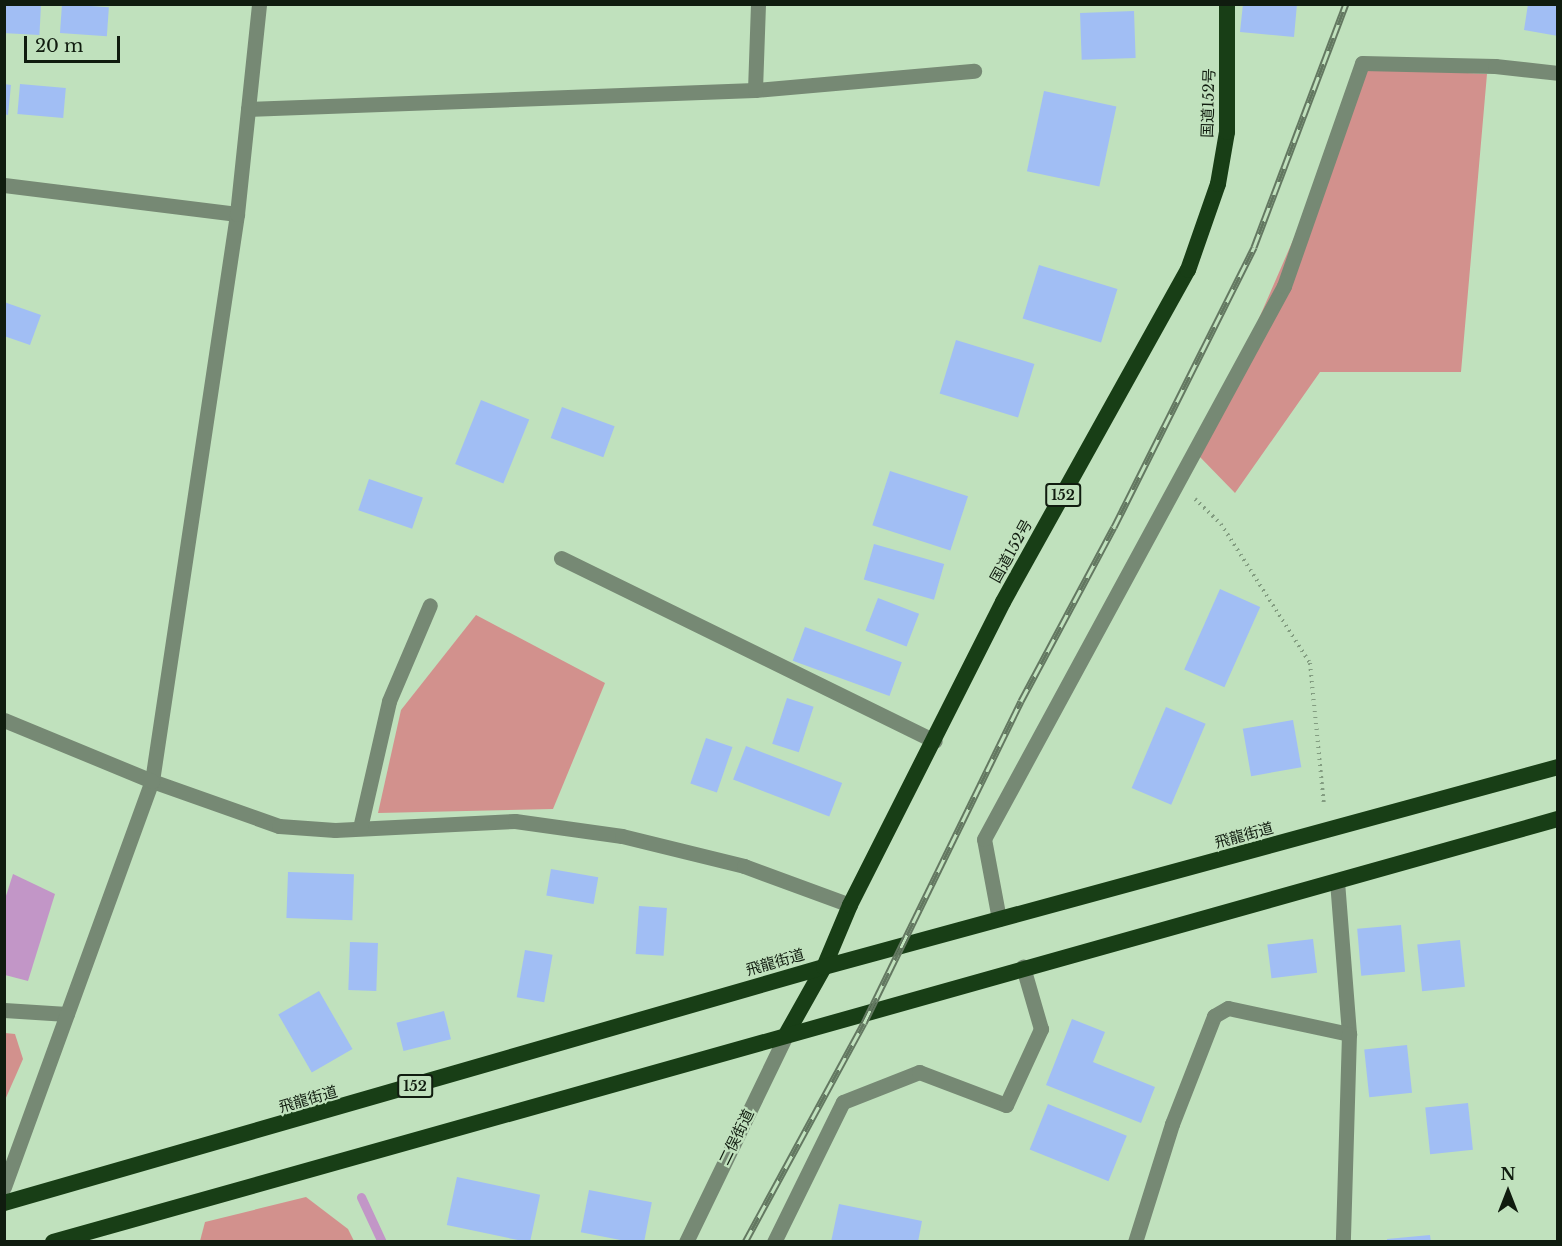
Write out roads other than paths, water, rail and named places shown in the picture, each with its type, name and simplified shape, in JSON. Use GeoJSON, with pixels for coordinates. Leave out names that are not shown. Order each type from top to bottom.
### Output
{"type":"FeatureCollection","features":[{"type":"Feature","properties":{"kind":"highway","name":"国道152号"},"geometry":{"type":"LineString","coordinates":[[787,1033],[825,967],[850,905],[935,741],[1003,602],[1188,270],[1218,184],[1227,132],[1227,4]]}},
{"type":"Feature","properties":{"kind":"highway","name":"飛龍街道"},"geometry":{"type":"LineString","coordinates":[[4,1203],[825,967],[1327,832],[1557,767]]}},
{"type":"Feature","properties":{"kind":"highway"},"geometry":{"type":"LineString","coordinates":[[53,1242],[787,1033],[1557,819]]}},
{"type":"Feature","properties":{"kind":"street"},"geometry":{"type":"LineString","coordinates":[[4,1187],[152,781],[237,214],[259,4]]}},
{"type":"Feature","properties":{"kind":"street"},"geometry":{"type":"LineString","coordinates":[[755,90],[758,4]]}},
{"type":"Feature","properties":{"kind":"street"},"geometry":{"type":"LineString","coordinates":[[999,920],[984,839],[1284,285],[1362,63],[1495,66],[1557,73]]}},
{"type":"Feature","properties":{"kind":"street"},"geometry":{"type":"LineString","coordinates":[[248,109],[755,90],[974,71]]}},
{"type":"Feature","properties":{"kind":"street"},"geometry":{"type":"LineString","coordinates":[[4,185],[237,214]]}},
{"type":"Feature","properties":{"kind":"street"},"geometry":{"type":"LineString","coordinates":[[561,558],[935,741]]}},
{"type":"Feature","properties":{"kind":"street"},"geometry":{"type":"LineString","coordinates":[[360,828],[388,701],[430,605]]}},
{"type":"Feature","properties":{"kind":"street"},"geometry":{"type":"LineString","coordinates":[[4,720],[152,781],[279,826],[360,828],[515,820],[622,836],[744,866],[850,905]]}},
{"type":"Feature","properties":{"kind":"street"},"geometry":{"type":"LineString","coordinates":[[1337,881],[1349,1034],[1343,1242]]}},
{"type":"Feature","properties":{"kind":"street"},"geometry":{"type":"LineString","coordinates":[[774,1242],[843,1102],[919,1072],[1006,1105],[1041,1029],[1023,967]]}},
{"type":"Feature","properties":{"kind":"street"},"geometry":{"type":"LineString","coordinates":[[1135,1242],[1172,1124],[1214,1016],[1228,1008],[1349,1034]]}},
{"type":"Feature","properties":{"kind":"street"},"geometry":{"type":"LineString","coordinates":[[4,1010],[67,1014]]}},
{"type":"Feature","properties":{"kind":"street","name":"二俣街道"},"geometry":{"type":"LineString","coordinates":[[686,1242],[787,1033]]}},
{"type":"Feature","properties":{"kind":"waterway"},"geometry":{"type":"LineString","coordinates":[[361,1197],[382,1242]]}},
{"type":"Feature","properties":{"kind":"railway"},"geometry":{"type":"LineString","coordinates":[[745,1242],[864,1023],[1021,701],[1114,527],[1254,247],[1346,4]]}}]}
